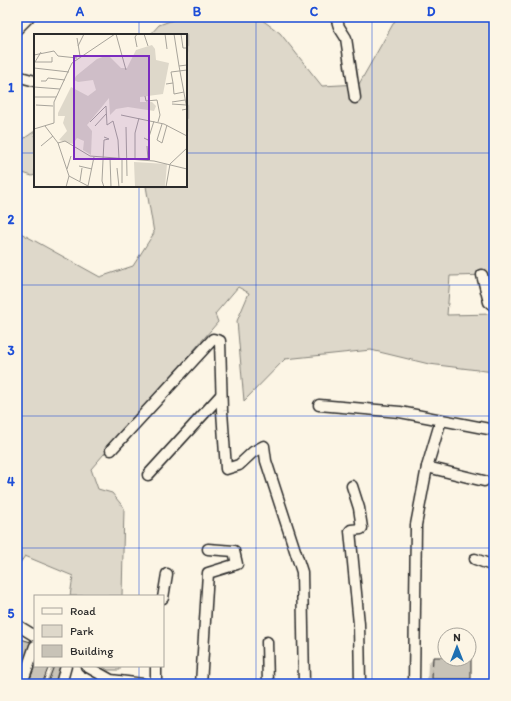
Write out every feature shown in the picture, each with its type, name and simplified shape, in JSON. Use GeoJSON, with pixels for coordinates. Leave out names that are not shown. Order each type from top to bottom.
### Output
{"type":"FeatureCollection","features":[{"type":"Feature","properties":{"kind":"street"},"geometry":{"type":"LineString","coordinates":[[17,29],[29,17]]}},
{"type":"Feature","properties":{"kind":"street"},"geometry":{"type":"LineString","coordinates":[[336,17],[339,27],[346,38],[354,98]]}},
{"type":"Feature","properties":{"kind":"street"},"geometry":{"type":"LineString","coordinates":[[17,76],[34,81]]}},
{"type":"Feature","properties":{"kind":"street"},"geometry":{"type":"LineString","coordinates":[[482,275],[489,302],[494,306]]}},
{"type":"Feature","properties":{"kind":"street"},"geometry":{"type":"LineString","coordinates":[[111,450],[213,339],[220,341],[221,395],[226,469],[239,465],[253,452],[264,446],[266,461],[302,572],[304,684]]}},
{"type":"Feature","properties":{"kind":"street"},"geometry":{"type":"LineString","coordinates":[[148,475],[221,395]]}},
{"type":"Feature","properties":{"kind":"street"},"geometry":{"type":"LineString","coordinates":[[319,405],[400,412],[494,430]]}},
{"type":"Feature","properties":{"kind":"street"},"geometry":{"type":"LineString","coordinates":[[414,684],[416,525],[427,467],[441,420]]}},
{"type":"Feature","properties":{"kind":"street"},"geometry":{"type":"LineString","coordinates":[[427,467],[484,480]]}},
{"type":"Feature","properties":{"kind":"street"},"geometry":{"type":"LineString","coordinates":[[352,486],[359,508],[362,528],[352,529],[350,531],[359,624],[360,684]]}},
{"type":"Feature","properties":{"kind":"street"},"geometry":{"type":"LineString","coordinates":[[201,684],[208,573],[237,564],[234,551],[208,549]]}},
{"type":"Feature","properties":{"kind":"street"},"geometry":{"type":"LineString","coordinates":[[475,558],[494,566]]}},
{"type":"Feature","properties":{"kind":"street"},"geometry":{"type":"LineString","coordinates":[[164,595],[167,574]]}},
{"type":"Feature","properties":{"kind":"street"},"geometry":{"type":"LineString","coordinates":[[17,625],[34,635]]}},
{"type":"Feature","properties":{"kind":"street"},"geometry":{"type":"LineString","coordinates":[[268,642],[268,684]]}},
{"type":"Feature","properties":{"kind":"street"},"geometry":{"type":"LineString","coordinates":[[22,683],[34,649]]}},
{"type":"Feature","properties":{"kind":"street"},"geometry":{"type":"LineString","coordinates":[[61,684],[66,667]]}},
{"type":"Feature","properties":{"kind":"street"},"geometry":{"type":"LineString","coordinates":[[88,667],[111,680],[141,684]]}},
{"type":"Feature","properties":{"kind":"street"},"geometry":{"type":"LineString","coordinates":[[156,667],[156,684]]}},
{"type":"Feature","properties":{"kind":"green space"},"geometry":{"type":"Polygon","coordinates":[[[181,17],[258,17],[280,33],[322,86],[359,84],[397,17],[494,17],[494,275],[450,276],[447,315],[494,314],[494,372],[429,364],[371,350],[285,359],[244,401],[237,321],[249,293],[238,287],[215,314],[218,322],[91,469],[98,489],[112,493],[124,508],[122,595],[70,595],[73,576],[25,556],[17,567],[17,231],[100,277],[133,266],[154,233],[146,187],[187,187],[187,34],[151,34],[159,25],[181,17]]]}},
{"type":"Feature","properties":{"kind":"green space"},"geometry":{"type":"Polygon","coordinates":[[[34,132],[34,175],[17,171],[17,145],[34,132]]]}},
{"type":"Feature","properties":{"kind":"green space"},"geometry":{"type":"Polygon","coordinates":[[[104,667],[120,667],[120,670],[108,670],[104,667]]]}},
{"type":"Feature","properties":{"kind":"building"},"geometry":{"type":"Polygon","coordinates":[[[21,639],[34,643],[21,684],[17,684],[17,653],[21,639]]]}},
{"type":"Feature","properties":{"kind":"building"},"geometry":{"type":"Polygon","coordinates":[[[433,657],[437,657],[437,667],[471,667],[471,679],[432,679],[433,657]]]}},
{"type":"Feature","properties":{"kind":"building"},"geometry":{"type":"Polygon","coordinates":[[[35,667],[49,667],[42,684],[28,684],[35,667]]]}},
{"type":"Feature","properties":{"kind":"building"},"geometry":{"type":"Polygon","coordinates":[[[54,667],[65,667],[59,684],[48,682],[54,667]]]}},
{"type":"Feature","properties":{"kind":"building"},"geometry":{"type":"Polygon","coordinates":[[[445,682],[482,682],[482,684],[445,684],[445,682]]]}}]}
